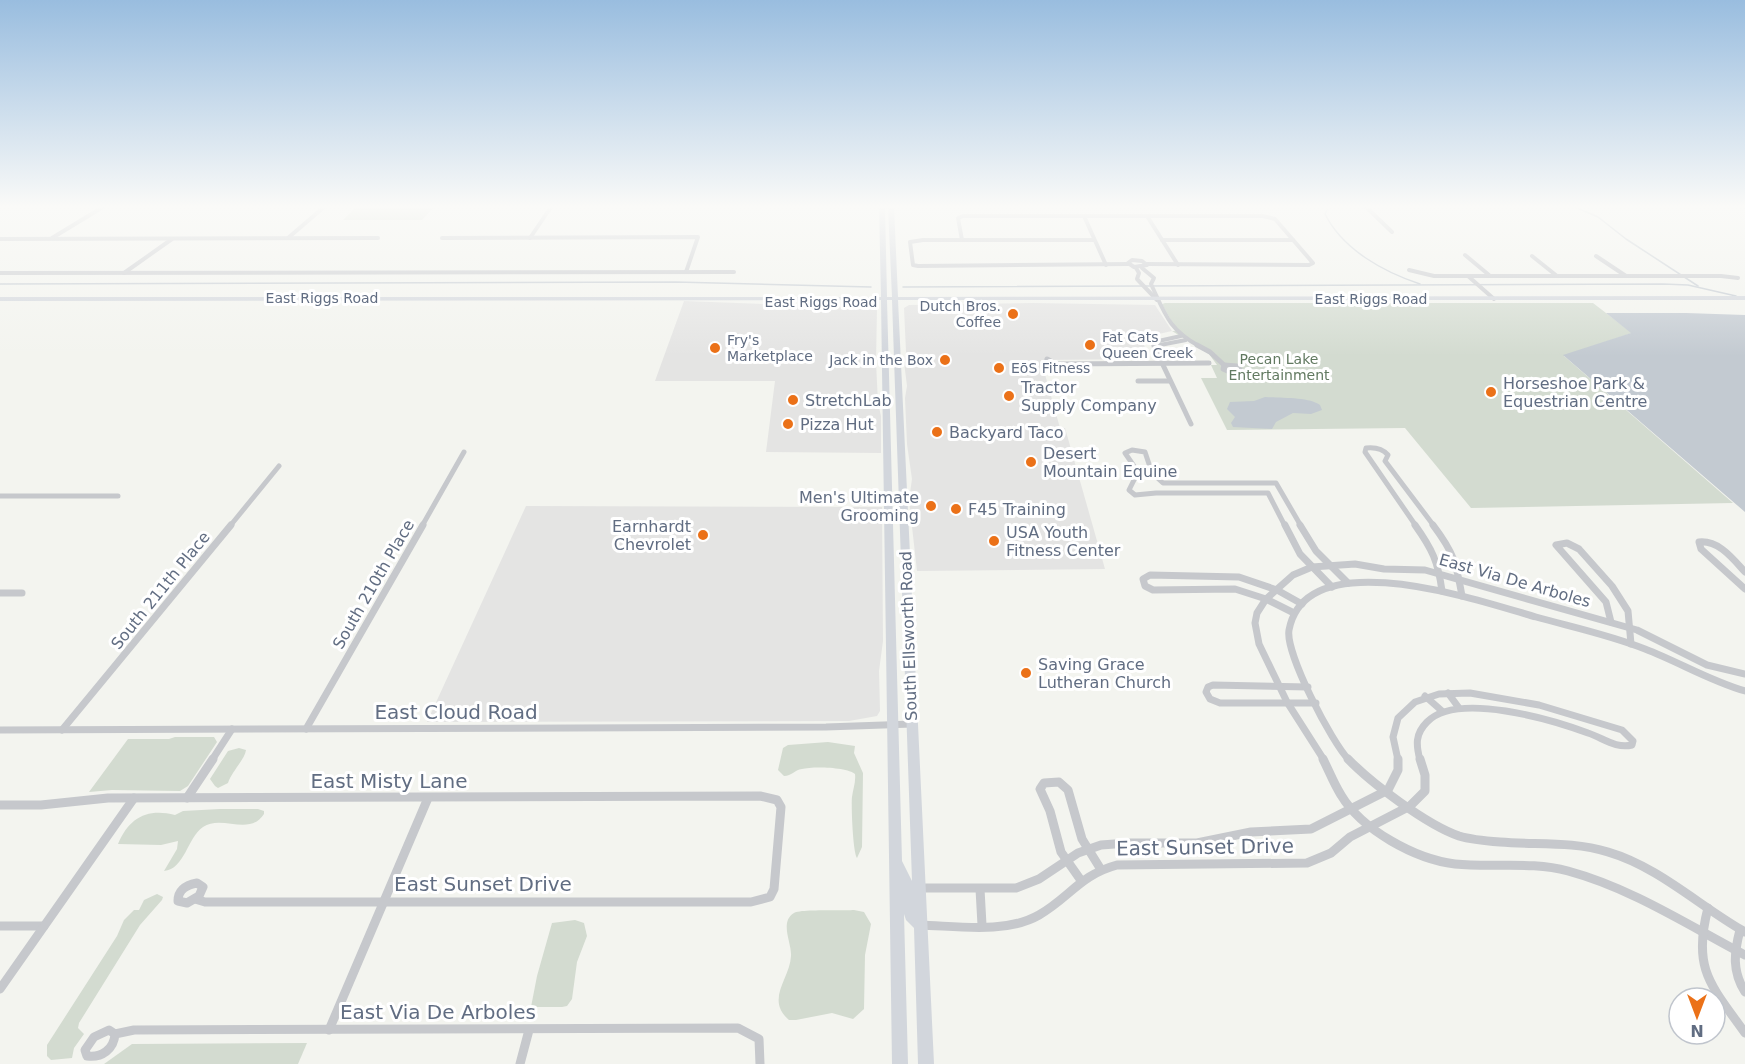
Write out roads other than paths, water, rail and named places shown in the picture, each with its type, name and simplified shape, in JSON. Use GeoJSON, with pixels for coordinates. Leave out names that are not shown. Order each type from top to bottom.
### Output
{"type":"FeatureCollection","features":[{"type":"Feature","properties":{"kind":"main road","name":"South Ellsworth Road"},"geometry":{"type":"LineString","coordinates":[[882,257],[900,1064]]}},
{"type":"Feature","properties":{"kind":"main road","name":"South Ellsworth Road"},"geometry":{"type":"LineString","coordinates":[[894,257],[926,1064]]}},
{"type":"Feature","properties":{"kind":"main road","name":"East Riggs Road"},"geometry":{"type":"LineString","coordinates":[[0,298],[644,297],[792,303],[882,300],[1745,298]]}},
{"type":"Feature","properties":{"kind":"main road"},"geometry":{"type":"LineString","coordinates":[[887,451],[901,451]]}},
{"type":"Feature","properties":{"kind":"main road"},"geometry":{"type":"LineString","coordinates":[[889,546],[905,545]]}},
{"type":"Feature","properties":{"kind":"main road"},"geometry":{"type":"LineString","coordinates":[[896,862],[906,882],[908,911],[913,921],[920,925]]}},
{"type":"Feature","properties":{"kind":"street"},"geometry":{"type":"LineString","coordinates":[[124,273],[147,257]]}},
{"type":"Feature","properties":{"kind":"street"},"geometry":{"type":"LineString","coordinates":[[686,272],[691,257]]}},
{"type":"Feature","properties":{"kind":"street"},"geometry":{"type":"LineString","coordinates":[[912,257],[913,265],[1128,264],[1142,268],[1147,264]]}},
{"type":"Feature","properties":{"kind":"street"},"geometry":{"type":"LineString","coordinates":[[1102,257],[1106,265]]}},
{"type":"Feature","properties":{"kind":"street"},"geometry":{"type":"LineString","coordinates":[[1172,257],[1178,266]]}},
{"type":"Feature","properties":{"kind":"street"},"geometry":{"type":"LineString","coordinates":[[1128,264],[1136,260],[1147,264],[1178,266],[1312,264],[1306,257]]}},
{"type":"Feature","properties":{"kind":"street"},"geometry":{"type":"LineString","coordinates":[[1467,257],[1490,276]]}},
{"type":"Feature","properties":{"kind":"street"},"geometry":{"type":"LineString","coordinates":[[1533,257],[1558,276]]}},
{"type":"Feature","properties":{"kind":"street"},"geometry":{"type":"LineString","coordinates":[[1597,257],[1626,276]]}},
{"type":"Feature","properties":{"kind":"street"},"geometry":{"type":"LineString","coordinates":[[1136,268],[1139,273],[1137,279],[1157,300],[1170,325],[1184,338],[1210,352],[1224,365]]}},
{"type":"Feature","properties":{"kind":"street"},"geometry":{"type":"LineString","coordinates":[[1142,268],[1154,278],[1152,287],[1157,300]]}},
{"type":"Feature","properties":{"kind":"street"},"geometry":{"type":"LineString","coordinates":[[1409,270],[1434,276],[1738,278]]}},
{"type":"Feature","properties":{"kind":"street"},"geometry":{"type":"LineString","coordinates":[[0,273],[734,272]]}},
{"type":"Feature","properties":{"kind":"street"},"geometry":{"type":"LineString","coordinates":[[1468,276],[1494,299]]}},
{"type":"Feature","properties":{"kind":"street"},"geometry":{"type":"LineString","coordinates":[[1184,338],[1154,346],[1191,424]]}},
{"type":"Feature","properties":{"kind":"street"},"geometry":{"type":"LineString","coordinates":[[1047,360],[1056,364],[1209,363]]}},
{"type":"Feature","properties":{"kind":"street"},"geometry":{"type":"LineString","coordinates":[[1138,381],[1170,381]]}},
{"type":"Feature","properties":{"kind":"street"},"geometry":{"type":"LineString","coordinates":[[1442,591],[1432,549],[1375,470],[1370,457],[1365,452],[1366,448],[1378,448],[1388,455],[1385,461],[1454,554],[1462,596]]}},
{"type":"Feature","properties":{"kind":"street"},"geometry":{"type":"LineString","coordinates":[[1332,587],[1294,545],[1268,493],[1156,493],[1149,496],[1136,496],[1129,490],[1138,472],[1125,453],[1132,450],[1145,452],[1147,467],[1163,483],[1276,483],[1316,551],[1348,583]]}},
{"type":"Feature","properties":{"kind":"street","name":"South 210th Place"},"geometry":{"type":"LineString","coordinates":[[306,729],[464,452]]}},
{"type":"Feature","properties":{"kind":"street","name":"South 211th Place"},"geometry":{"type":"LineString","coordinates":[[62,730],[279,466]]}},
{"type":"Feature","properties":{"kind":"street"},"geometry":{"type":"LineString","coordinates":[[0,496],[118,496]]}},
{"type":"Feature","properties":{"kind":"street"},"geometry":{"type":"LineString","coordinates":[[1745,572],[1717,544],[1703,540],[1699,542],[1701,549],[1745,589]]}},
{"type":"Feature","properties":{"kind":"street"},"geometry":{"type":"LineString","coordinates":[[1611,622],[1606,602],[1558,550],[1556,545],[1560,542],[1567,542],[1580,549],[1615,590],[1627,608],[1631,644]]}},
{"type":"Feature","properties":{"kind":"street","name":"East Via De Arboles"},"geometry":{"type":"LineString","coordinates":[[1370,827],[1341,798],[1318,748],[1279,687],[1256,633],[1257,613],[1266,599],[1293,575],[1312,567],[1329,564],[1355,564],[1384,570],[1425,570],[1439,573],[1631,628],[1653,636],[1707,665],[1745,674]]}},
{"type":"Feature","properties":{"kind":"street"},"geometry":{"type":"LineString","coordinates":[[1302,604],[1276,590],[1233,576],[1150,575],[1143,579],[1145,586],[1153,590],[1230,588],[1266,599],[1294,613],[1289,628],[1290,648],[1316,703],[1346,756],[1410,806],[1445,830],[1459,836],[1492,841],[1575,844],[1609,852],[1661,877],[1742,931],[1734,949],[1734,974],[1745,992]]}},
{"type":"Feature","properties":{"kind":"street","name":"East Via De Arboles"},"geometry":{"type":"LineString","coordinates":[[1294,613],[1316,593],[1332,587],[1348,583],[1398,582],[1462,596],[1631,644],[1658,654],[1704,678],[1745,690]]}},
{"type":"Feature","properties":{"kind":"street"},"geometry":{"type":"LineString","coordinates":[[0,593],[22,593]]}},
{"type":"Feature","properties":{"kind":"street"},"geometry":{"type":"LineString","coordinates":[[1308,687],[1213,685],[1208,687],[1206,692],[1210,699],[1220,703],[1316,703]]}},
{"type":"Feature","properties":{"kind":"street"},"geometry":{"type":"LineString","coordinates":[[1388,790],[1398,778],[1400,771],[1393,737],[1396,721],[1406,708],[1425,696],[1448,693],[1495,696],[1555,709],[1622,730],[1630,736],[1632,745],[1619,746],[1589,733],[1532,718],[1485,709],[1459,708],[1442,711],[1429,717],[1418,734],[1418,747],[1427,785],[1425,791],[1410,806]]}},
{"type":"Feature","properties":{"kind":"street"},"geometry":{"type":"LineString","coordinates":[[1448,693],[1459,708]]}},
{"type":"Feature","properties":{"kind":"street"},"geometry":{"type":"LineString","coordinates":[[1425,696],[1442,711]]}},
{"type":"Feature","properties":{"kind":"street","name":"East Cloud Road"},"geometry":{"type":"LineString","coordinates":[[0,730],[826,728],[912,724]]}},
{"type":"Feature","properties":{"kind":"street"},"geometry":{"type":"LineString","coordinates":[[187,798],[232,729]]}},
{"type":"Feature","properties":{"kind":"street"},"geometry":{"type":"LineString","coordinates":[[1080,879],[1065,860],[1057,843],[1050,811],[1040,789],[1044,783],[1059,782],[1068,790],[1078,828],[1100,868]]}},
{"type":"Feature","properties":{"kind":"street","name":"East Sunset Drive"},"geometry":{"type":"LineString","coordinates":[[918,888],[980,889],[1016,888],[1031,885],[1045,878],[1065,860],[1088,849],[1110,844],[1212,842],[1251,832],[1307,831],[1388,790]]}},
{"type":"Feature","properties":{"kind":"street","name":"East Misty Lane"},"geometry":{"type":"LineString","coordinates":[[0,805],[41,805],[92,798],[760,796],[777,800],[781,815],[776,879],[770,897]]}},
{"type":"Feature","properties":{"kind":"street"},"geometry":{"type":"LineString","coordinates":[[0,989],[134,798]]}},
{"type":"Feature","properties":{"kind":"street"},"geometry":{"type":"LineString","coordinates":[[329,1030],[428,798]]}},
{"type":"Feature","properties":{"kind":"street","name":"East Sunset Drive"},"geometry":{"type":"LineString","coordinates":[[920,925],[1025,922],[1048,910],[1080,879],[1100,868],[1134,865],[1306,863],[1331,853],[1350,837],[1410,806]]}},
{"type":"Feature","properties":{"kind":"street"},"geometry":{"type":"LineString","coordinates":[[1370,827],[1403,848],[1439,861],[1456,864],[1536,865],[1569,871],[1629,894],[1745,954]]}},
{"type":"Feature","properties":{"kind":"street"},"geometry":{"type":"LineString","coordinates":[[980,889],[982,925]]}},
{"type":"Feature","properties":{"kind":"street","name":"East Sunset Drive"},"geometry":{"type":"LineString","coordinates":[[195,899],[205,902],[751,902],[770,897]]}},
{"type":"Feature","properties":{"kind":"street"},"geometry":{"type":"LineString","coordinates":[[1708,908],[1700,931],[1702,967],[1745,1033]]}},
{"type":"Feature","properties":{"kind":"street"},"geometry":{"type":"LineString","coordinates":[[0,926],[44,926]]}},
{"type":"Feature","properties":{"kind":"street","name":"East Via De Arboles"},"geometry":{"type":"LineString","coordinates":[[115,1034],[134,1030],[738,1028],[759,1039],[762,1048],[760,1064]]}},
{"type":"Feature","properties":{"kind":"street"},"geometry":{"type":"LineString","coordinates":[[520,1064],[529,1030]]}},
{"type":"Feature","properties":{"kind":"waterway"},"geometry":{"type":"LineString","coordinates":[[1364,257],[1392,273],[1420,284]]}},
{"type":"Feature","properties":{"kind":"waterway"},"geometry":{"type":"LineString","coordinates":[[1653,257],[1698,286]]}},
{"type":"Feature","properties":{"kind":"waterway"},"geometry":{"type":"LineString","coordinates":[[0,284],[676,282],[871,287]]}},
{"type":"Feature","properties":{"kind":"waterway"},"geometry":{"type":"LineString","coordinates":[[903,287],[1663,284],[1688,285],[1736,296]]}},
{"type":"Feature","properties":{"kind":"place","name":"Dutch Bros. Coffee"},"geometry":{"type":"Point","coordinates":[1013,314]}},
{"type":"Feature","properties":{"kind":"place","name":"Fat Cats Queen Creek"},"geometry":{"type":"Point","coordinates":[1090,345]}},
{"type":"Feature","properties":{"kind":"place","name":"Fry's Marketplace"},"geometry":{"type":"Point","coordinates":[715,348]}},
{"type":"Feature","properties":{"kind":"place","name":"Jack in the Box"},"geometry":{"type":"Point","coordinates":[945,360]}},
{"type":"Feature","properties":{"kind":"place","name":"EōS Fitness"},"geometry":{"type":"Point","coordinates":[999,368]}},
{"type":"Feature","properties":{"kind":"place","name":"Horseshoe Park & Equestrian Centre"},"geometry":{"type":"Point","coordinates":[1491,392]}},
{"type":"Feature","properties":{"kind":"place","name":"Tractor Supply Company"},"geometry":{"type":"Point","coordinates":[1009,396]}},
{"type":"Feature","properties":{"kind":"place","name":"StretchLab"},"geometry":{"type":"Point","coordinates":[793,400]}},
{"type":"Feature","properties":{"kind":"place","name":"Pizza Hut"},"geometry":{"type":"Point","coordinates":[788,424]}},
{"type":"Feature","properties":{"kind":"place","name":"Backyard Taco"},"geometry":{"type":"Point","coordinates":[937,432]}},
{"type":"Feature","properties":{"kind":"place","name":"Desert Mountain Equine"},"geometry":{"type":"Point","coordinates":[1031,462]}},
{"type":"Feature","properties":{"kind":"place","name":"Men's Ultimate Grooming"},"geometry":{"type":"Point","coordinates":[931,506]}},
{"type":"Feature","properties":{"kind":"place","name":"F45 Training"},"geometry":{"type":"Point","coordinates":[956,509]}},
{"type":"Feature","properties":{"kind":"place","name":"Earnhardt Chevrolet"},"geometry":{"type":"Point","coordinates":[703,535]}},
{"type":"Feature","properties":{"kind":"place","name":"USA Youth Fitness Center"},"geometry":{"type":"Point","coordinates":[994,541]}},
{"type":"Feature","properties":{"kind":"place","name":"Saving Grace Lutheran Church"},"geometry":{"type":"Point","coordinates":[1026,673]}},
{"type":"Feature","properties":{"kind":"park label","name":"Pecan Lake Entertainment"},"geometry":{"type":"Point","coordinates":[1279,368]}}]}
